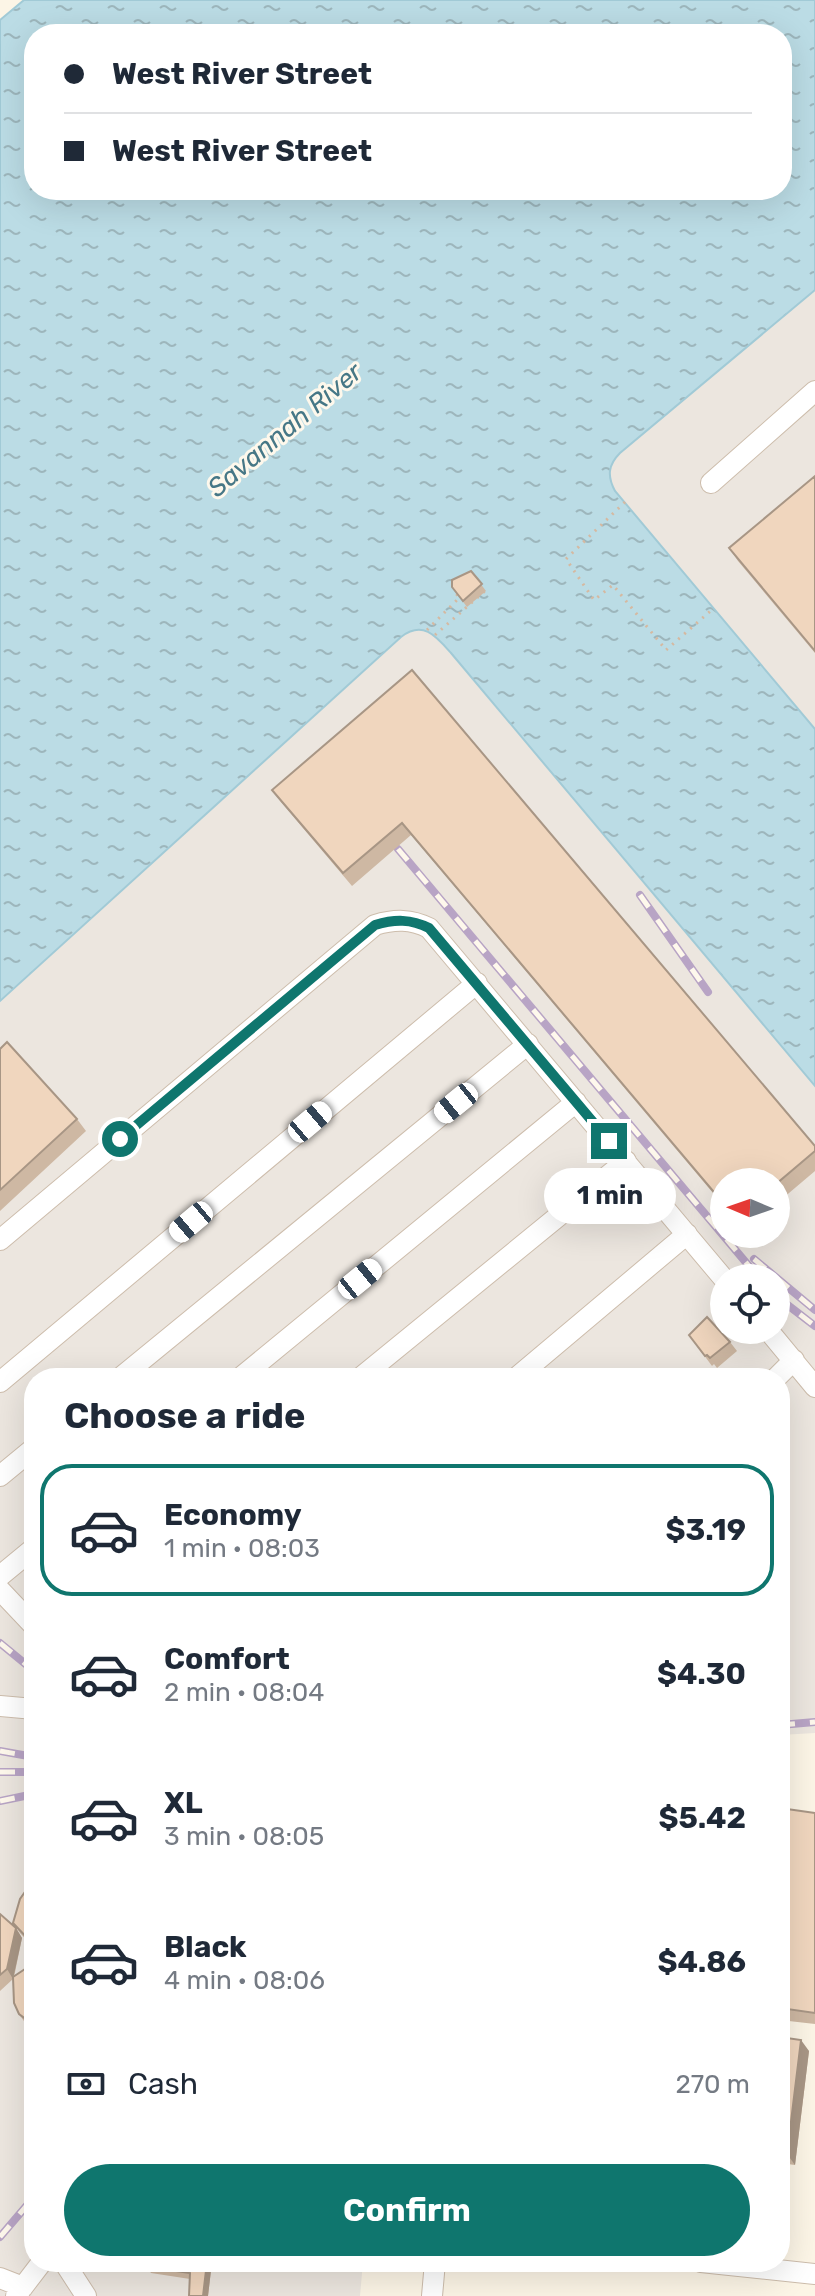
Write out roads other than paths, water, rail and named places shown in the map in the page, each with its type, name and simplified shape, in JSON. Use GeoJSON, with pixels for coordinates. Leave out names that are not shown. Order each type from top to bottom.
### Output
{"type":"FeatureCollection","features":[{"type":"Feature","properties":{"kind":"street"},"geometry":{"type":"LineString","coordinates":[[711,483],[815,391]]}},
{"type":"Feature","properties":{"kind":"street"},"geometry":{"type":"LineString","coordinates":[[0,1240],[375,925],[391,920],[415,921],[429,928],[712,1264]]}},
{"type":"Feature","properties":{"kind":"street"},"geometry":{"type":"LineString","coordinates":[[0,1382],[477,983]]}},
{"type":"Feature","properties":{"kind":"street"},"geometry":{"type":"LineString","coordinates":[[132,1368],[528,1044]]}},
{"type":"Feature","properties":{"kind":"street"},"geometry":{"type":"LineString","coordinates":[[252,1368],[576,1102]]}},
{"type":"Feature","properties":{"kind":"street"},"geometry":{"type":"LineString","coordinates":[[372,1368],[626,1161]]}},
{"type":"Feature","properties":{"kind":"street"},"geometry":{"type":"LineString","coordinates":[[528,1368],[687,1234]]}},
{"type":"Feature","properties":{"kind":"street"},"geometry":{"type":"LineString","coordinates":[[780,1344],[815,1387]]}},
{"type":"Feature","properties":{"kind":"street"},"geometry":{"type":"LineString","coordinates":[[786,1368],[794,1360]]}},
{"type":"Feature","properties":{"kind":"street"},"geometry":{"type":"LineString","coordinates":[[0,1476],[24,1456]]}},
{"type":"Feature","properties":{"kind":"street"},"geometry":{"type":"LineString","coordinates":[[0,1576],[24,1556]]}},
{"type":"Feature","properties":{"kind":"street"},"geometry":{"type":"LineString","coordinates":[[0,1590],[24,1615]]}},
{"type":"Feature","properties":{"kind":"street"},"geometry":{"type":"LineString","coordinates":[[0,1706],[24,1708]]}},
{"type":"Feature","properties":{"kind":"street"},"geometry":{"type":"LineString","coordinates":[[790,2271],[815,2274]]}},
{"type":"Feature","properties":{"kind":"street"},"geometry":{"type":"LineString","coordinates":[[0,2278],[20,2292],[35,2272]]}},
{"type":"Feature","properties":{"kind":"street"},"geometry":{"type":"LineString","coordinates":[[70,2272],[86,2296]]}},
{"type":"Feature","properties":{"kind":"street"},"geometry":{"type":"LineString","coordinates":[[432,2296],[434,2272]]}},
{"type":"Feature","properties":{"kind":"water","name":"Savannah River"},"geometry":{"type":"Polygon","coordinates":[[[24,0],[815,0],[815,290],[620,453],[611,466],[610,476],[615,491],[815,729],[815,1086],[451,653],[423,630],[401,637],[0,1001],[0,20],[24,0]]]}},
{"type":"Feature","properties":{"kind":"railway"},"geometry":{"type":"LineString","coordinates":[[398,849],[747,1264]]}},
{"type":"Feature","properties":{"kind":"railway"},"geometry":{"type":"LineString","coordinates":[[640,895],[708,992]]}},
{"type":"Feature","properties":{"kind":"railway"},"geometry":{"type":"LineString","coordinates":[[754,1259],[815,1310]]}},
{"type":"Feature","properties":{"kind":"railway"},"geometry":{"type":"LineString","coordinates":[[790,1307],[815,1326]]}},
{"type":"Feature","properties":{"kind":"railway"},"geometry":{"type":"LineString","coordinates":[[0,1643],[24,1663]]}},
{"type":"Feature","properties":{"kind":"railway"},"geometry":{"type":"LineString","coordinates":[[790,1724],[815,1722]]}},
{"type":"Feature","properties":{"kind":"railway"},"geometry":{"type":"LineString","coordinates":[[0,1751],[24,1755]]}},
{"type":"Feature","properties":{"kind":"railway"},"geometry":{"type":"LineString","coordinates":[[0,1772],[24,1772]]}},
{"type":"Feature","properties":{"kind":"railway"},"geometry":{"type":"LineString","coordinates":[[0,1801],[24,1796]]}},
{"type":"Feature","properties":{"kind":"railway"},"geometry":{"type":"LineString","coordinates":[[0,2237],[24,2209]]}}]}
